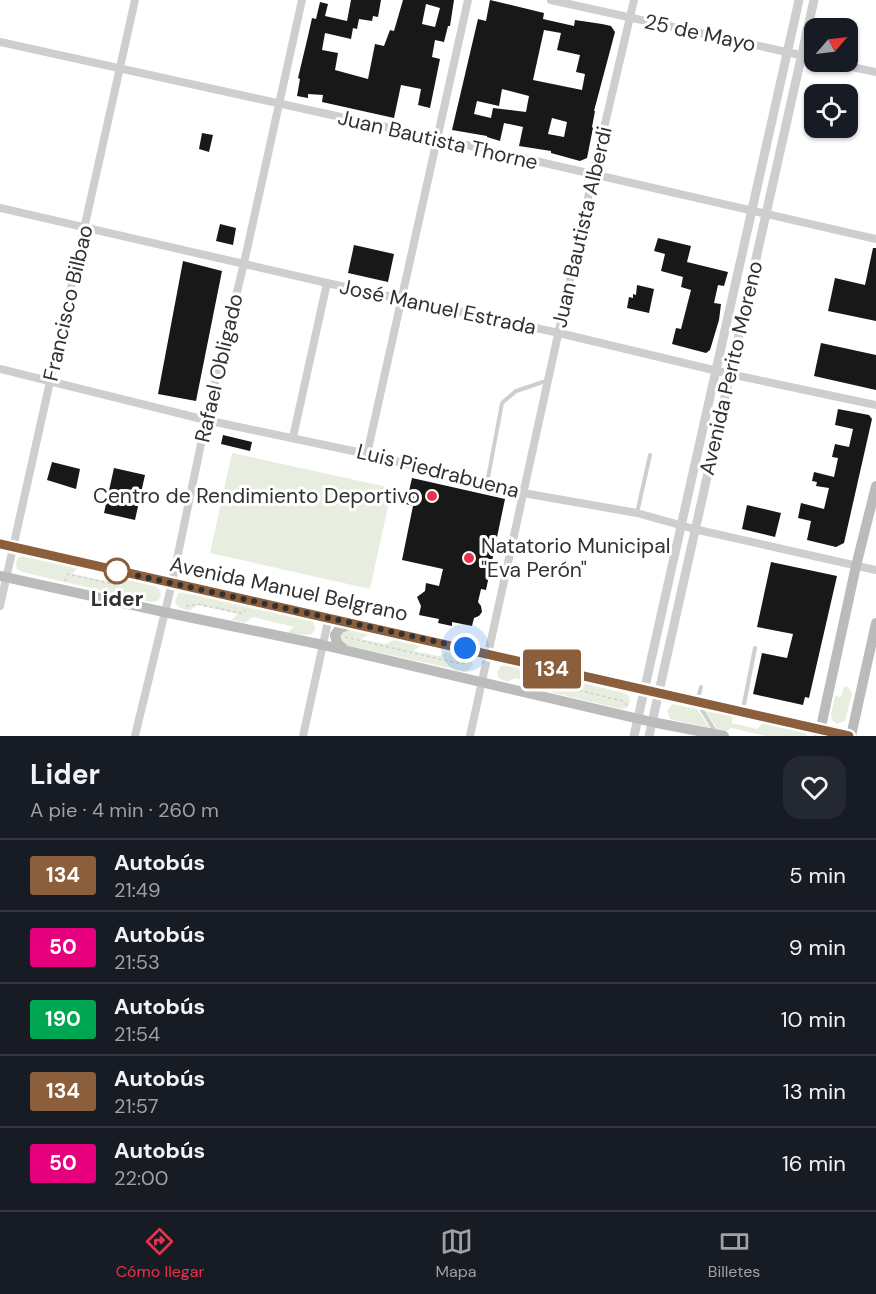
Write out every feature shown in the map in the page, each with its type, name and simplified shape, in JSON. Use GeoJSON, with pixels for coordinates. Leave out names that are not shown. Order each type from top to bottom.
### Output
{"type":"FeatureCollection","features":[{"type":"Feature","properties":{"kind":"main road"},"geometry":{"type":"LineString","coordinates":[[820,733],[856,566],[876,486]]}},
{"type":"Feature","properties":{"kind":"main road","name":"Avenida Manuel Belgrano"},"geometry":{"type":"LineString","coordinates":[[0,544],[488,653],[644,691],[743,712],[820,733],[850,736]]}},
{"type":"Feature","properties":{"kind":"main road"},"geometry":{"type":"LineString","coordinates":[[3,576],[323,645],[652,722],[721,735]]}},
{"type":"Feature","properties":{"kind":"main road"},"geometry":{"type":"LineString","coordinates":[[347,651],[336,643],[335,635],[340,628],[355,623]]}},
{"type":"Feature","properties":{"kind":"main road"},"geometry":{"type":"LineString","coordinates":[[850,736],[876,623]]}},
{"type":"Feature","properties":{"kind":"street","name":"Francisco Bilbao"},"geometry":{"type":"LineString","coordinates":[[0,606],[3,576],[13,547],[135,0]]}},
{"type":"Feature","properties":{"kind":"street","name":"Rafael Obligado"},"geometry":{"type":"LineString","coordinates":[[135,736],[172,583],[206,420],[244,263],[302,0]]}},
{"type":"Feature","properties":{"kind":"street"},"geometry":{"type":"LineString","coordinates":[[367,454],[468,0]]}},
{"type":"Feature","properties":{"kind":"street","name":"25 de Mayo"},"geometry":{"type":"LineString","coordinates":[[551,0],[804,56]]}},
{"type":"Feature","properties":{"kind":"street","name":"Juan Bautista Alberdi"},"geometry":{"type":"LineString","coordinates":[[470,736],[547,381],[634,0]]}},
{"type":"Feature","properties":{"kind":"street","name":"Avenida Perito Moreno"},"geometry":{"type":"LineString","coordinates":[[634,736],[799,0]]}},
{"type":"Feature","properties":{"kind":"street","name":"Avenida Perito Moreno"},"geometry":{"type":"LineString","coordinates":[[649,736],[814,0]]}},
{"type":"Feature","properties":{"kind":"street","name":"Juan Bautista Thorne"},"geometry":{"type":"LineString","coordinates":[[0,42],[436,138],[876,239]]}},
{"type":"Feature","properties":{"kind":"street"},"geometry":{"type":"LineString","coordinates":[[858,68],[876,72]]}},
{"type":"Feature","properties":{"kind":"street","name":"José Manuel Estrada"},"geometry":{"type":"LineString","coordinates":[[0,208],[327,283],[559,333],[716,371],[876,405]]}},
{"type":"Feature","properties":{"kind":"street"},"geometry":{"type":"LineString","coordinates":[[293,437],[327,283]]}},
{"type":"Feature","properties":{"kind":"street","name":"Luis Piedrabuena"},"geometry":{"type":"LineString","coordinates":[[0,369],[206,420],[367,454],[523,493],[637,513],[680,526],[876,570]]}},
{"type":"Feature","properties":{"kind":"street"},"geometry":{"type":"LineString","coordinates":[[303,736],[329,617]]}},
{"type":"Feature","properties":{"kind":"lane"},"geometry":{"type":"LineString","coordinates":[[487,483],[502,403],[516,391],[547,381]]}},
{"type":"Feature","properties":{"kind":"lane"},"geometry":{"type":"LineString","coordinates":[[637,513],[650,455]]}},
{"type":"Feature","properties":{"kind":"lane"},"geometry":{"type":"LineString","coordinates":[[743,712],[755,648]]}},
{"type":"Feature","properties":{"kind":"lane"},"geometry":{"type":"LineString","coordinates":[[701,687],[697,702],[721,735]]}},
{"type":"Feature","properties":{"kind":"green space"},"geometry":{"type":"Polygon","coordinates":[[[232,453],[392,488],[370,589],[210,553],[232,453]]]}},
{"type":"Feature","properties":{"kind":"green space"},"geometry":{"type":"Polygon","coordinates":[[[25,556],[78,568],[72,574],[116,583],[124,579],[155,586],[160,590],[161,596],[158,601],[151,602],[22,572],[17,569],[16,562],[19,557],[25,556]]]}},
{"type":"Feature","properties":{"kind":"green space"},"geometry":{"type":"Polygon","coordinates":[[[185,592],[309,619],[314,623],[315,629],[312,634],[305,635],[287,633],[294,627],[253,617],[245,623],[231,620],[238,614],[198,605],[189,611],[178,607],[175,602],[178,593],[185,592]]]}},
{"type":"Feature","properties":{"kind":"green space"},"geometry":{"type":"Polygon","coordinates":[[[348,629],[369,634],[361,639],[386,644],[395,639],[421,645],[414,651],[439,656],[448,651],[466,655],[471,659],[473,665],[469,670],[463,671],[345,645],[342,644],[339,632],[348,629]]]}},
{"type":"Feature","properties":{"kind":"green space"},"geometry":{"type":"Polygon","coordinates":[[[507,665],[624,693],[629,696],[630,702],[627,708],[621,709],[529,687],[536,683],[515,678],[507,682],[499,678],[497,672],[501,666],[507,665]]]}},
{"type":"Feature","properties":{"kind":"green space"},"geometry":{"type":"Polygon","coordinates":[[[844,686],[848,687],[852,693],[845,721],[837,724],[832,720],[831,714],[835,696],[841,697],[844,686]]]}},
{"type":"Feature","properties":{"kind":"green space"},"geometry":{"type":"Polygon","coordinates":[[[673,704],[697,709],[710,728],[670,719],[667,710],[673,704]]]}},
{"type":"Feature","properties":{"kind":"green space"},"geometry":{"type":"Polygon","coordinates":[[[705,711],[733,716],[732,723],[757,729],[764,723],[803,732],[808,736],[766,736],[731,728],[725,732],[718,730],[705,711]]]}},
{"type":"Feature","properties":{"kind":"building"},"geometry":{"type":"Polygon","coordinates":[[[351,0],[381,0],[378,17],[373,16],[372,21],[359,19],[357,29],[353,28],[351,39],[325,33],[322,50],[338,53],[335,70],[368,79],[375,44],[384,46],[390,30],[394,31],[403,0],[454,0],[450,26],[448,26],[444,42],[435,40],[432,57],[440,59],[430,108],[418,105],[421,89],[401,85],[394,118],[322,102],[323,95],[308,94],[308,98],[297,96],[300,79],[298,78],[312,18],[316,19],[320,2],[328,4],[325,16],[347,21],[351,0]],[[426,4],[422,24],[435,27],[440,8],[426,4]]]}},
{"type":"Feature","properties":{"kind":"building"},"geometry":{"type":"Polygon","coordinates":[[[490,0],[544,13],[543,19],[574,26],[575,20],[611,26],[615,32],[594,111],[587,158],[580,161],[551,153],[551,151],[519,146],[523,127],[504,123],[500,141],[487,136],[452,130],[478,19],[486,21],[490,0]],[[544,30],[533,80],[582,90],[585,74],[576,72],[580,55],[557,50],[561,33],[544,30]],[[502,89],[499,106],[477,101],[474,114],[491,118],[493,108],[526,112],[529,96],[502,89]],[[552,118],[548,134],[564,137],[567,122],[552,118]]]}},
{"type":"Feature","properties":{"kind":"building"},"geometry":{"type":"Polygon","coordinates":[[[202,133],[213,135],[209,152],[199,149],[202,133]]]}},
{"type":"Feature","properties":{"kind":"building"},"geometry":{"type":"Polygon","coordinates":[[[220,224],[236,228],[233,245],[216,241],[220,224]]]}},
{"type":"Feature","properties":{"kind":"building"},"geometry":{"type":"Polygon","coordinates":[[[658,238],[691,246],[687,262],[728,272],[724,286],[718,285],[714,303],[721,304],[719,320],[710,350],[706,353],[672,344],[676,328],[681,329],[691,290],[681,287],[683,277],[661,271],[665,254],[654,251],[658,238]]]}},
{"type":"Feature","properties":{"kind":"building"},"geometry":{"type":"Polygon","coordinates":[[[354,245],[394,254],[388,282],[348,273],[354,245]]]}},
{"type":"Feature","properties":{"kind":"building"},"geometry":{"type":"Polygon","coordinates":[[[873,248],[876,248],[876,321],[828,311],[835,278],[865,285],[873,248]]]}},
{"type":"Feature","properties":{"kind":"building"},"geometry":{"type":"Polygon","coordinates":[[[183,261],[222,271],[196,401],[158,394],[183,261]]]}},
{"type":"Feature","properties":{"kind":"building"},"geometry":{"type":"Polygon","coordinates":[[[637,285],[654,289],[649,313],[627,308],[629,297],[633,298],[633,294],[636,295],[637,285]]]}},
{"type":"Feature","properties":{"kind":"building"},"geometry":{"type":"Polygon","coordinates":[[[821,343],[876,355],[876,390],[814,376],[821,343]]]}},
{"type":"Feature","properties":{"kind":"building"},"geometry":{"type":"Polygon","coordinates":[[[838,409],[869,415],[872,419],[844,543],[836,547],[807,540],[811,521],[798,518],[801,503],[824,509],[829,488],[816,486],[817,482],[812,481],[814,472],[834,477],[838,458],[832,457],[835,444],[849,447],[853,429],[835,425],[838,409]]]}},
{"type":"Feature","properties":{"kind":"building"},"geometry":{"type":"Polygon","coordinates":[[[223,435],[252,442],[250,451],[221,444],[223,435]]]}},
{"type":"Feature","properties":{"kind":"building"},"geometry":{"type":"Polygon","coordinates":[[[52,462],[80,469],[76,489],[47,480],[52,462]]]}},
{"type":"Feature","properties":{"kind":"building"},"geometry":{"type":"Polygon","coordinates":[[[114,468],[145,475],[135,520],[104,513],[114,468]]]}},
{"type":"Feature","properties":{"kind":"building"},"geometry":{"type":"Polygon","coordinates":[[[412,478],[505,499],[486,590],[481,589],[478,602],[482,612],[474,618],[472,626],[452,622],[452,626],[438,623],[439,619],[419,615],[421,606],[417,597],[425,591],[426,583],[439,586],[443,569],[402,560],[413,506],[406,504],[412,478]]]}},
{"type":"Feature","properties":{"kind":"building"},"geometry":{"type":"Polygon","coordinates":[[[747,505],[781,513],[775,537],[742,529],[747,505]]]}},
{"type":"Feature","properties":{"kind":"building"},"geometry":{"type":"Polygon","coordinates":[[[771,562],[837,576],[809,698],[805,697],[803,705],[753,694],[762,653],[787,658],[793,634],[757,627],[771,562]]]}},
{"type":"Feature","properties":{"kind":"bus line","name":"134"},"geometry":{"type":"LineString","coordinates":[[0,544],[849,736]]}},
{"type":"Feature","properties":{"kind":"place","name":"Centro de Rendimiento Deportivo"},"geometry":{"type":"Point","coordinates":[432,496]}},
{"type":"Feature","properties":{"kind":"place","name":"Natatorio Municipal \"Eva Perón\""},"geometry":{"type":"Point","coordinates":[469,558]}},
{"type":"Feature","properties":{"kind":"place","name":"Lider"},"geometry":{"type":"Point","coordinates":[117,571]}},
{"type":"Feature","properties":{"kind":"route"},"geometry":{"type":"LineString","coordinates":[[117,571],[465,648]]}}]}
